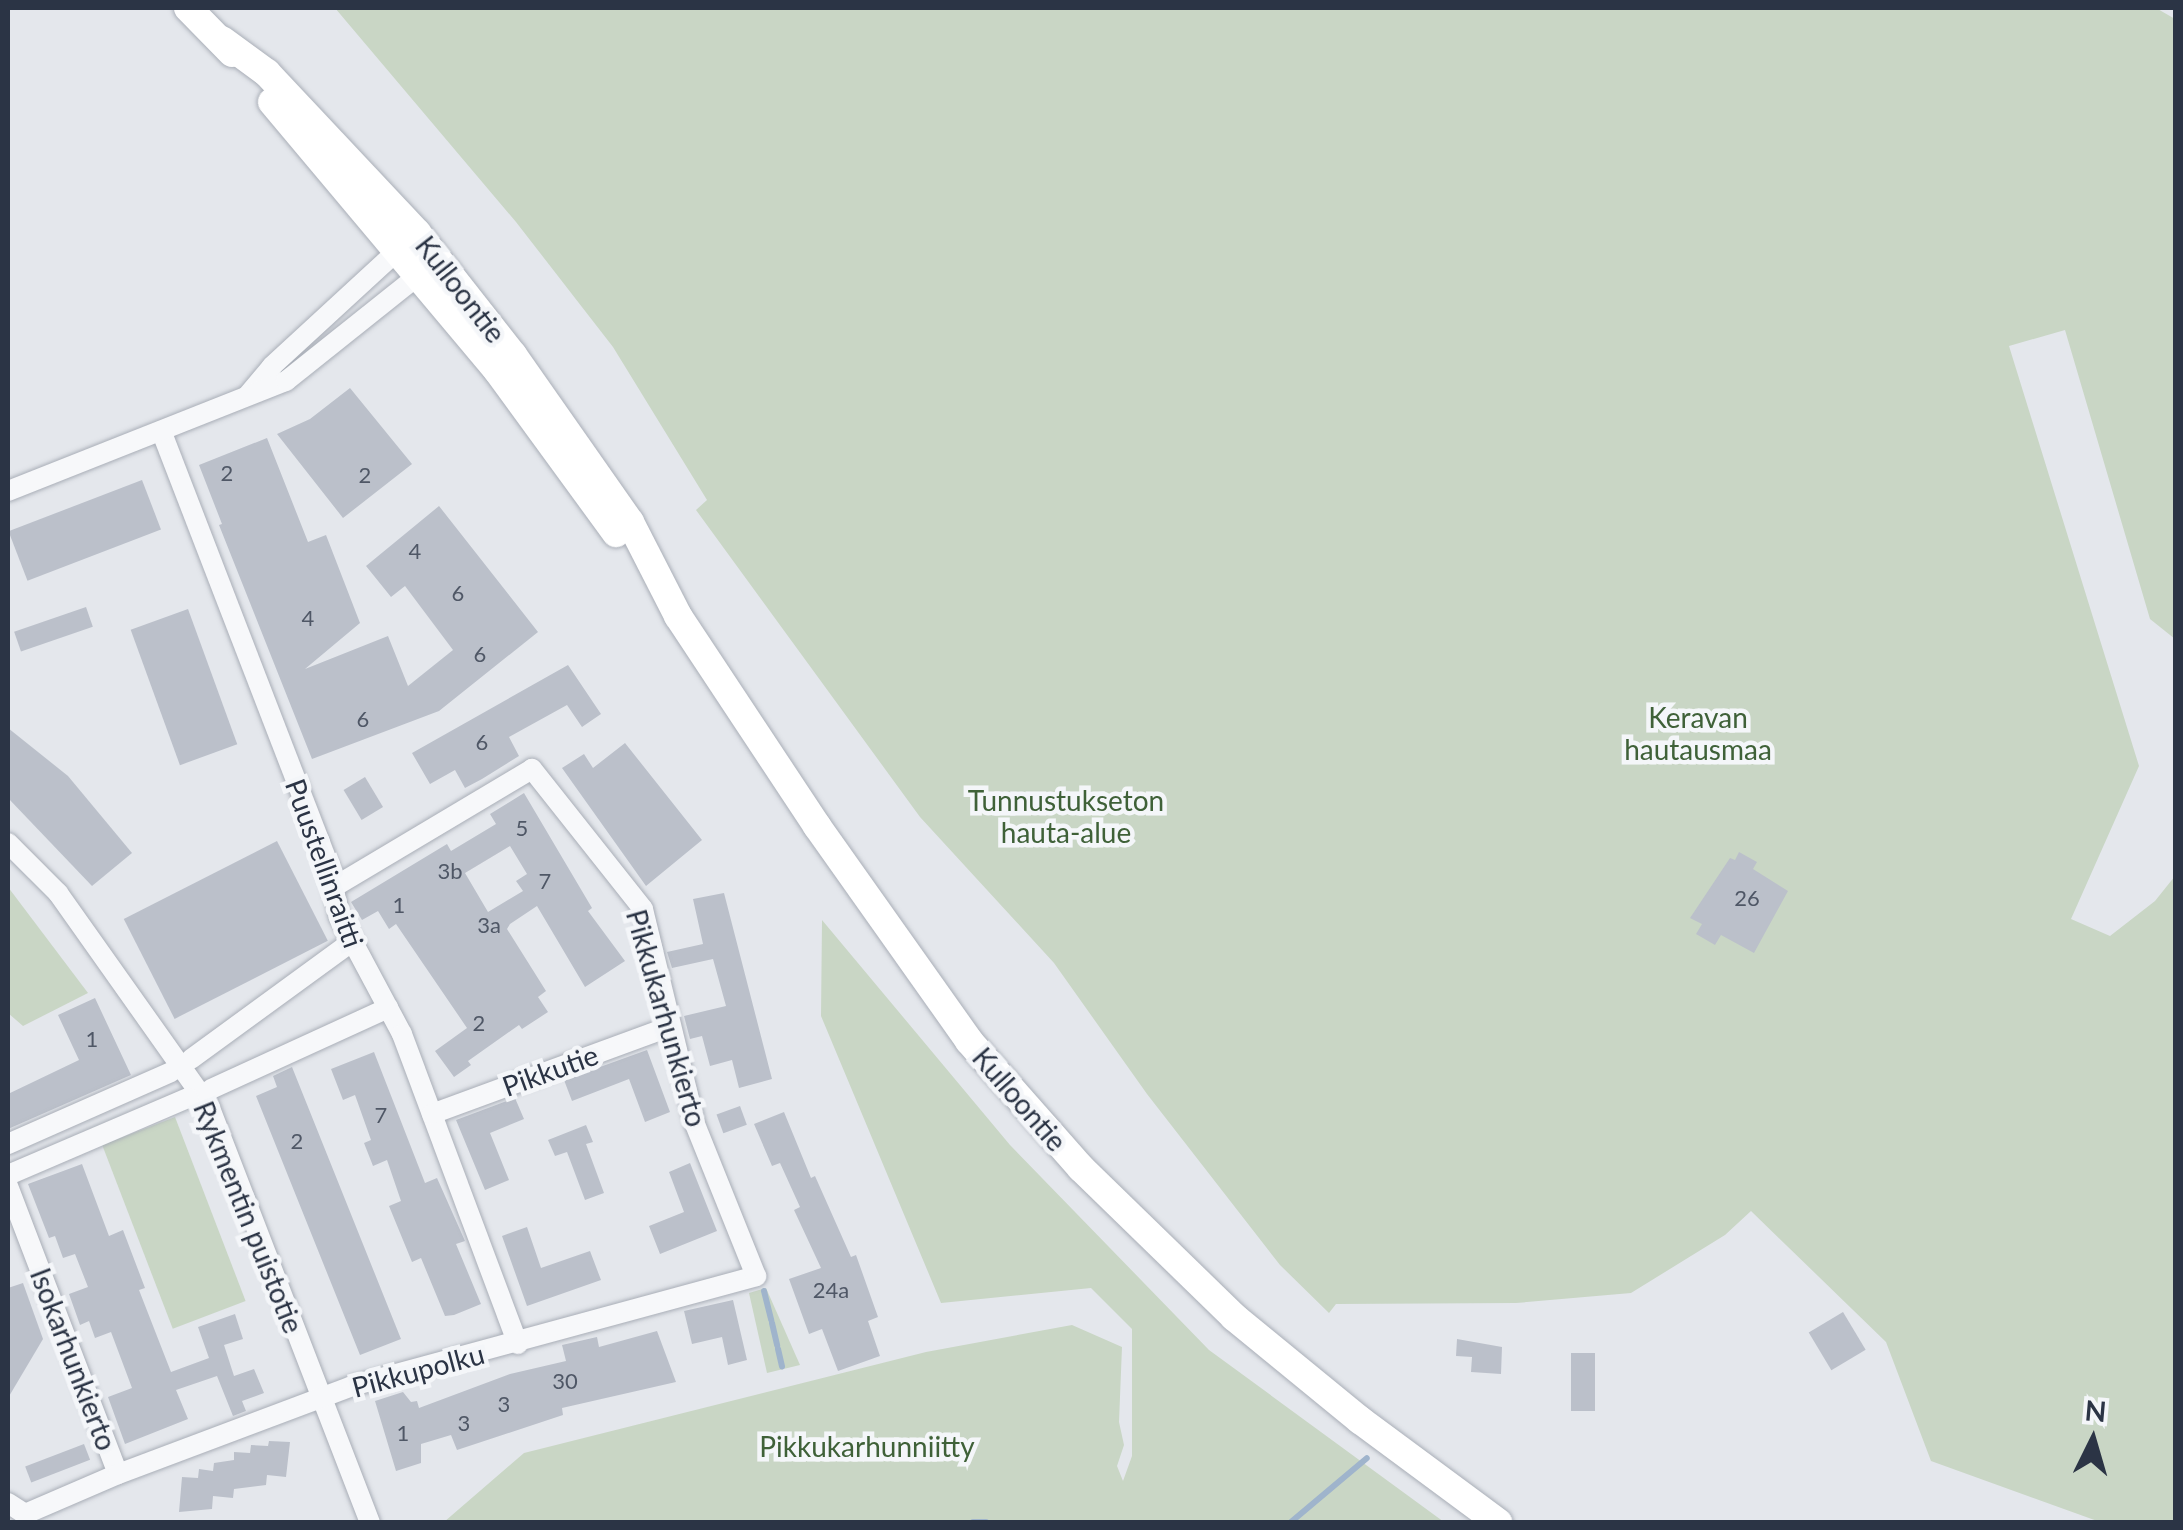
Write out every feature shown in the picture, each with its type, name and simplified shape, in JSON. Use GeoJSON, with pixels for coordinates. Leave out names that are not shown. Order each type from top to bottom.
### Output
{"type":"FeatureCollection","features":[{"type":"Feature","properties":{"kind":"main road","name":"Kulloontie"},"geometry":{"type":"LineString","coordinates":[[188,8],[222,40],[268,72],[428,268],[615,533],[654,576],[817,826],[958,1026],[1081,1168],[1234,1317],[1360,1420],[1498,1522]]}},
{"type":"Feature","properties":{"kind":"street"},"geometry":{"type":"LineString","coordinates":[[244,400],[272,366],[406,242]]}},
{"type":"Feature","properties":{"kind":"street"},"geometry":{"type":"LineString","coordinates":[[8,492],[162,434],[286,381],[428,268]]}},
{"type":"Feature","properties":{"kind":"street","name":"Puustellinraitti"},"geometry":{"type":"LineString","coordinates":[[162,434],[334,887],[338,916],[388,1008],[518,1344]]}},
{"type":"Feature","properties":{"kind":"street","name":"Pikkukarhunkierto"},"geometry":{"type":"LineString","coordinates":[[334,887],[532,769],[643,909],[695,1124],[756,1276],[518,1344]]}},
{"type":"Feature","properties":{"kind":"street","name":"Rykmentin puistotie"},"geometry":{"type":"LineString","coordinates":[[8,843],[58,892],[210,1108],[370,1522]]}},
{"type":"Feature","properties":{"kind":"street"},"geometry":{"type":"LineString","coordinates":[[191,1060],[350,943]]}},
{"type":"Feature","properties":{"kind":"street"},"geometry":{"type":"LineString","coordinates":[[211,1089],[388,1008]]}},
{"type":"Feature","properties":{"kind":"street","name":"Pikkutie"},"geometry":{"type":"LineString","coordinates":[[432,1114],[669,1028]]}},
{"type":"Feature","properties":{"kind":"street"},"geometry":{"type":"LineString","coordinates":[[8,1144],[171,1072]]}},
{"type":"Feature","properties":{"kind":"street"},"geometry":{"type":"LineString","coordinates":[[8,1176],[188,1098]]}},
{"type":"Feature","properties":{"kind":"street","name":"Isokarhunkierto"},"geometry":{"type":"LineString","coordinates":[[8,1186],[118,1474],[25,1514],[8,1503]]}},
{"type":"Feature","properties":{"kind":"street","name":"Pikkupolku"},"geometry":{"type":"LineString","coordinates":[[118,1474],[320,1398],[518,1344]]}},
{"type":"Feature","properties":{"kind":"green space"},"geometry":{"type":"Polygon","coordinates":[[[335,8],[2156,8],[2175,19],[2175,639],[2150,619],[2065,330],[2009,346],[2139,766],[2071,919],[2110,936],[2155,901],[2175,876],[2175,1522],[2100,1522],[1931,1461],[1886,1342],[1751,1211],[1725,1235],[1631,1293],[1516,1303],[1336,1304],[1329,1313],[1280,1265],[1147,1094],[1054,963],[920,817],[696,510],[707,500],[613,347],[516,222],[335,8]]]}},
{"type":"Feature","properties":{"kind":"green space"},"geometry":{"type":"Polygon","coordinates":[[[8,887],[88,993],[23,1026],[8,1013],[8,887]]]}},
{"type":"Feature","properties":{"kind":"green space","name":"Pikkukarhunniitty"},"geometry":{"type":"Polygon","coordinates":[[[822,920],[1010,1145],[1209,1350],[1444,1522],[444,1522],[524,1453],[926,1352],[1072,1325],[1122,1347],[1119,1422],[1124,1445],[1117,1466],[1123,1481],[1132,1456],[1132,1329],[1091,1288],[941,1303],[821,1016],[822,920]]]}},
{"type":"Feature","properties":{"kind":"green space"},"geometry":{"type":"Polygon","coordinates":[[[175,1117],[246,1301],[173,1329],[102,1145],[175,1117]]]}},
{"type":"Feature","properties":{"kind":"green space"},"geometry":{"type":"Polygon","coordinates":[[[766,1288],[800,1365],[767,1373],[749,1293],[766,1288]]]}},
{"type":"Feature","properties":{"kind":"building"},"geometry":{"type":"Polygon","coordinates":[[[350,388],[412,464],[343,518],[277,434],[310,419],[350,388]]]}},
{"type":"Feature","properties":{"kind":"building"},"geometry":{"type":"Polygon","coordinates":[[[267,438],[308,542],[326,535],[360,623],[305,669],[388,636],[408,686],[453,650],[405,586],[391,597],[366,566],[439,506],[538,632],[439,711],[312,759],[199,465],[267,438]]]}},
{"type":"Feature","properties":{"kind":"building"},"geometry":{"type":"Polygon","coordinates":[[[142,480],[161,529],[27,581],[8,531],[142,480]]]}},
{"type":"Feature","properties":{"kind":"building"},"geometry":{"type":"Polygon","coordinates":[[[86,607],[93,627],[21,652],[14,632],[86,607]]]}},
{"type":"Feature","properties":{"kind":"building"},"geometry":{"type":"Polygon","coordinates":[[[188,609],[237,744],[180,765],[131,630],[188,609]]]}},
{"type":"Feature","properties":{"kind":"building"},"geometry":{"type":"Polygon","coordinates":[[[568,665],[601,714],[582,727],[567,705],[509,737],[519,756],[482,779],[465,788],[455,770],[430,784],[412,753],[568,665]]]}},
{"type":"Feature","properties":{"kind":"building"},"geometry":{"type":"Polygon","coordinates":[[[8,728],[68,776],[132,853],[92,886],[8,798],[8,728]]]}},
{"type":"Feature","properties":{"kind":"building"},"geometry":{"type":"Polygon","coordinates":[[[625,743],[702,840],[646,886],[562,768],[584,754],[593,768],[625,743]]]}},
{"type":"Feature","properties":{"kind":"building"},"geometry":{"type":"Polygon","coordinates":[[[365,777],[383,807],[362,820],[344,790],[365,777]]]}},
{"type":"Feature","properties":{"kind":"building"},"geometry":{"type":"Polygon","coordinates":[[[524,793],[592,908],[588,911],[625,961],[585,987],[537,906],[510,924],[507,929],[546,991],[538,997],[548,1012],[522,1029],[519,1025],[468,1061],[471,1065],[454,1077],[435,1051],[467,1028],[396,924],[389,929],[378,911],[362,920],[351,902],[447,844],[451,851],[496,824],[490,814],[524,793]],[[510,846],[465,873],[488,912],[523,891],[516,881],[527,874],[510,846]]]}},
{"type":"Feature","properties":{"kind":"building"},"geometry":{"type":"Polygon","coordinates":[[[277,841],[328,941],[175,1019],[124,919],[277,841]]]}},
{"type":"Feature","properties":{"kind":"building"},"geometry":{"type":"Polygon","coordinates":[[[1739,852],[1757,862],[1753,869],[1788,891],[1754,953],[1721,935],[1715,945],[1696,934],[1702,924],[1690,918],[1730,858],[1735,860],[1739,852]]]}},
{"type":"Feature","properties":{"kind":"building"},"geometry":{"type":"Polygon","coordinates":[[[724,893],[772,1079],[739,1088],[732,1060],[710,1066],[702,1036],[690,1039],[684,1016],[726,1006],[713,959],[672,968],[667,952],[703,944],[693,899],[724,893]]]}},
{"type":"Feature","properties":{"kind":"building"},"geometry":{"type":"Polygon","coordinates":[[[95,998],[131,1075],[8,1129],[8,1094],[79,1060],[58,1015],[95,998]]]}},
{"type":"Feature","properties":{"kind":"building"},"geometry":{"type":"Polygon","coordinates":[[[647,1050],[670,1112],[645,1122],[629,1079],[572,1101],[564,1080],[647,1050]]]}},
{"type":"Feature","properties":{"kind":"building"},"geometry":{"type":"Polygon","coordinates":[[[374,1052],[425,1183],[437,1178],[465,1241],[456,1244],[481,1304],[454,1315],[445,1316],[421,1258],[412,1262],[389,1206],[401,1201],[387,1160],[373,1166],[364,1143],[371,1140],[355,1095],[343,1100],[331,1069],[374,1052]]]}},
{"type":"Feature","properties":{"kind":"building"},"geometry":{"type":"Polygon","coordinates":[[[292,1067],[401,1339],[360,1355],[256,1096],[277,1087],[273,1076],[292,1067]]]}},
{"type":"Feature","properties":{"kind":"building"},"geometry":{"type":"Polygon","coordinates":[[[515,1098],[524,1119],[490,1133],[509,1180],[485,1190],[456,1120],[515,1098]]]}},
{"type":"Feature","properties":{"kind":"building"},"geometry":{"type":"Polygon","coordinates":[[[740,1106],[747,1125],[723,1133],[717,1115],[740,1106]]]}},
{"type":"Feature","properties":{"kind":"building"},"geometry":{"type":"Polygon","coordinates":[[[784,1112],[811,1178],[815,1176],[851,1257],[856,1255],[878,1317],[868,1321],[880,1356],[838,1371],[822,1329],[809,1334],[789,1279],[821,1268],[794,1210],[800,1207],[780,1163],[772,1166],[754,1124],[784,1112]]]}},
{"type":"Feature","properties":{"kind":"building"},"geometry":{"type":"Polygon","coordinates":[[[586,1125],[593,1142],[586,1144],[604,1193],[585,1200],[567,1152],[555,1156],[548,1140],[586,1125]]]}},
{"type":"Feature","properties":{"kind":"building"},"geometry":{"type":"Polygon","coordinates":[[[690,1163],[717,1231],[660,1254],[649,1226],[684,1212],[669,1172],[690,1163]]]}},
{"type":"Feature","properties":{"kind":"building"},"geometry":{"type":"Polygon","coordinates":[[[82,1164],[109,1236],[123,1230],[145,1288],[139,1290],[171,1372],[209,1358],[198,1327],[235,1314],[243,1339],[224,1345],[234,1376],[254,1369],[264,1393],[242,1401],[246,1411],[233,1416],[217,1376],[176,1390],[188,1419],[125,1444],[108,1397],[132,1388],[111,1332],[95,1338],[89,1321],[80,1325],[69,1294],[88,1287],[75,1254],[63,1258],[55,1236],[49,1238],[28,1184],[82,1164]]]}},
{"type":"Feature","properties":{"kind":"building"},"geometry":{"type":"Polygon","coordinates":[[[527,1227],[541,1268],[590,1251],[601,1280],[527,1306],[502,1236],[527,1227]]]}},
{"type":"Feature","properties":{"kind":"building"},"geometry":{"type":"Polygon","coordinates":[[[23,1283],[43,1339],[8,1398],[8,1288],[23,1283]]]}},
{"type":"Feature","properties":{"kind":"building"},"geometry":{"type":"Polygon","coordinates":[[[733,1300],[747,1360],[728,1365],[722,1337],[692,1344],[684,1311],[733,1300]]]}},
{"type":"Feature","properties":{"kind":"building"},"geometry":{"type":"Polygon","coordinates":[[[1843,1312],[1866,1350],[1831,1370],[1809,1333],[1843,1312]]]}},
{"type":"Feature","properties":{"kind":"building"},"geometry":{"type":"Polygon","coordinates":[[[657,1331],[676,1382],[562,1408],[563,1415],[457,1450],[451,1435],[421,1444],[421,1463],[396,1471],[375,1401],[403,1392],[411,1402],[417,1401],[419,1408],[510,1374],[566,1361],[562,1345],[597,1337],[599,1347],[657,1331]]]}},
{"type":"Feature","properties":{"kind":"building"},"geometry":{"type":"Polygon","coordinates":[[[1457,1339],[1502,1347],[1501,1374],[1471,1372],[1472,1357],[1456,1356],[1457,1339]]]}},
{"type":"Feature","properties":{"kind":"building"},"geometry":{"type":"Polygon","coordinates":[[[1571,1353],[1595,1353],[1595,1411],[1571,1411],[1571,1353]]]}},
{"type":"Feature","properties":{"kind":"building"},"geometry":{"type":"Polygon","coordinates":[[[269,1441],[290,1442],[286,1477],[267,1475],[266,1485],[234,1489],[233,1498],[213,1496],[212,1509],[179,1512],[182,1477],[198,1478],[199,1469],[213,1471],[214,1463],[234,1460],[234,1452],[250,1453],[251,1445],[268,1446],[269,1441]]]}},
{"type":"Feature","properties":{"kind":"building"},"geometry":{"type":"Polygon","coordinates":[[[84,1444],[90,1460],[31,1482],[25,1467],[84,1444]]]}},
{"type":"Feature","properties":{"kind":"waterway"},"geometry":{"type":"LineString","coordinates":[[764,1291],[771,1320]]}},
{"type":"Feature","properties":{"kind":"waterway"},"geometry":{"type":"LineString","coordinates":[[772,1323],[777,1345]]}},
{"type":"Feature","properties":{"kind":"waterway"},"geometry":{"type":"LineString","coordinates":[[778,1349],[782,1367]]}},
{"type":"Feature","properties":{"kind":"waterway"},"geometry":{"type":"LineString","coordinates":[[1291,1522],[1367,1458]]}},
{"type":"Feature","properties":{"kind":"waterway"},"geometry":{"type":"LineString","coordinates":[[973,1522],[986,1522]]}},
{"type":"Feature","properties":{"kind":"park label","name":"Keravan hautausmaa"},"geometry":{"type":"Point","coordinates":[1698,733]}},
{"type":"Feature","properties":{"kind":"park label","name":"Tunnustukseton hauta-alue"},"geometry":{"type":"Point","coordinates":[1066,816]}}]}
